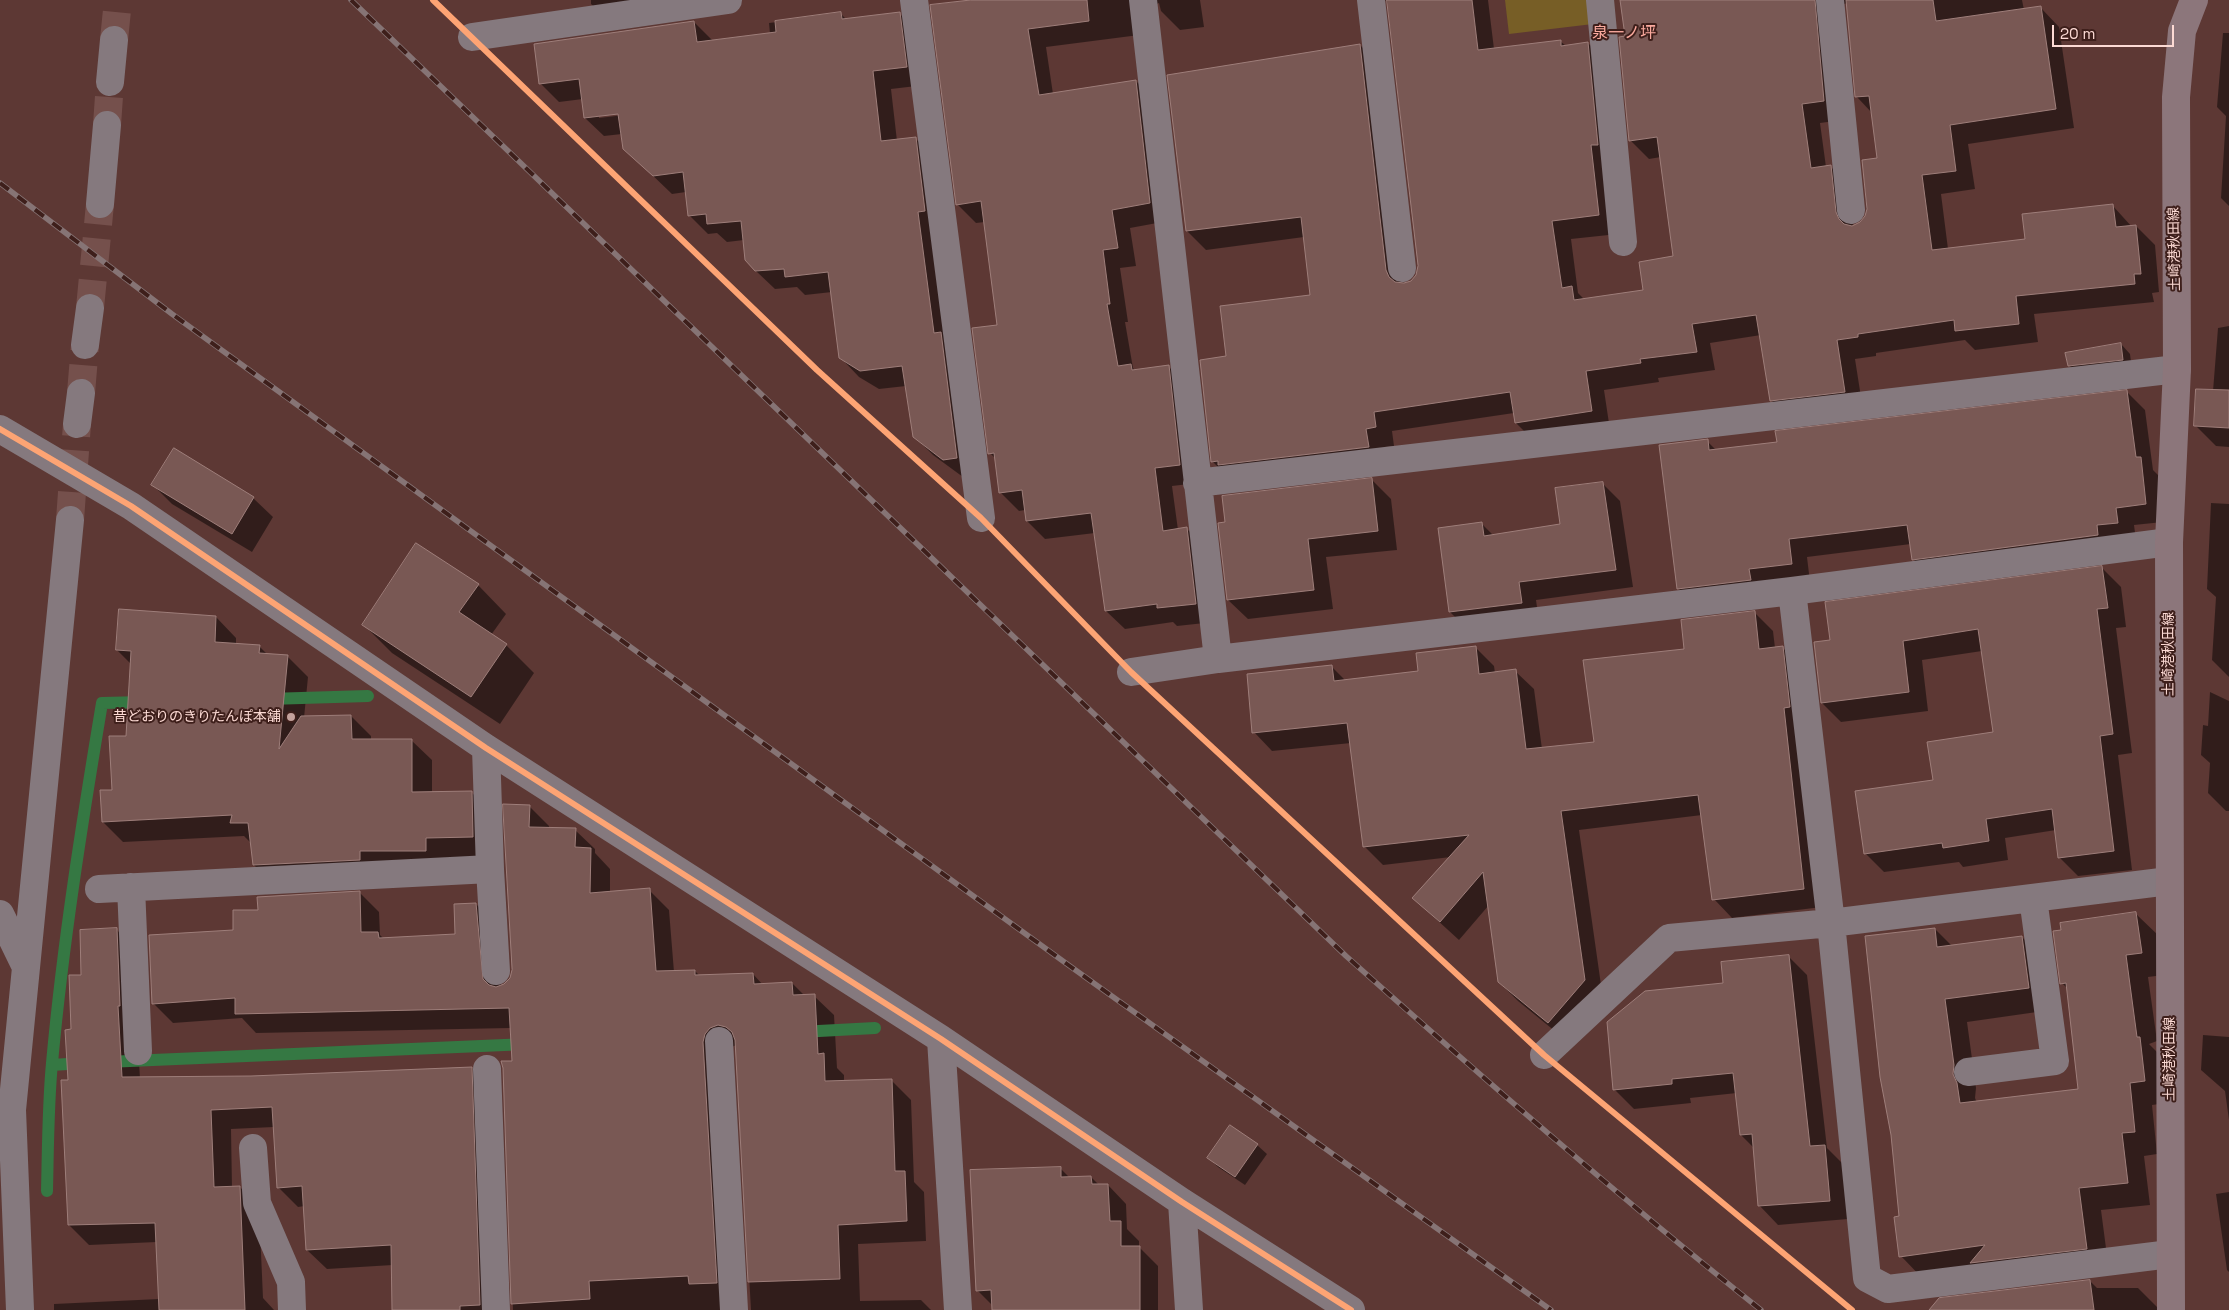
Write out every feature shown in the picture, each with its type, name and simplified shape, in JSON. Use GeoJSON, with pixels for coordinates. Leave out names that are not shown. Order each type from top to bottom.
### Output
{"type":"FeatureCollection","features":[{"type":"Feature","properties":{"kind":"main road","name":"土崎港秋田線"},"geometry":{"type":"LineString","coordinates":[[2171,1310],[2169,542],[2177,369],[2176,97],[2182,31],[2194,0]]}},
{"type":"Feature","properties":{"kind":"street"},"geometry":{"type":"LineString","coordinates":[[472,37],[694,2],[728,0]]}},
{"type":"Feature","properties":{"kind":"street"},"geometry":{"type":"LineString","coordinates":[[914,0],[981,518]]}},
{"type":"Feature","properties":{"kind":"street"},"geometry":{"type":"LineString","coordinates":[[1144,0],[1218,659]]}},
{"type":"Feature","properties":{"kind":"street"},"geometry":{"type":"LineString","coordinates":[[1370,0],[1402,268]]}},
{"type":"Feature","properties":{"kind":"street"},"geometry":{"type":"LineString","coordinates":[[1600,0],[1623,242]]}},
{"type":"Feature","properties":{"kind":"street"},"geometry":{"type":"LineString","coordinates":[[1830,0],[1851,210]]}},
{"type":"Feature","properties":{"kind":"street"},"geometry":{"type":"LineString","coordinates":[[110,82],[114,40]]}},
{"type":"Feature","properties":{"kind":"street"},"geometry":{"type":"LineString","coordinates":[[100,204],[107,124]]}},
{"type":"Feature","properties":{"kind":"street"},"geometry":{"type":"LineString","coordinates":[[85,345],[90,308]]}},
{"type":"Feature","properties":{"kind":"street"},"geometry":{"type":"LineString","coordinates":[[1197,484],[2177,369]]}},
{"type":"Feature","properties":{"kind":"street"},"geometry":{"type":"LineString","coordinates":[[77,424],[81,393]]}},
{"type":"Feature","properties":{"kind":"street"},"geometry":{"type":"LineString","coordinates":[[0,430],[131,506],[486,748],[941,1039],[1182,1202],[1351,1310]]}},
{"type":"Feature","properties":{"kind":"street"},"geometry":{"type":"LineString","coordinates":[[20,1310],[8,1238],[12,1110],[70,520]]}},
{"type":"Feature","properties":{"kind":"street"},"geometry":{"type":"LineString","coordinates":[[1131,672],[1218,659],[1792,590],[2169,542]]}},
{"type":"Feature","properties":{"kind":"street"},"geometry":{"type":"LineString","coordinates":[[1792,590],[1831,923],[1867,1278],[1888,1289],[2170,1254]]}},
{"type":"Feature","properties":{"kind":"street"},"geometry":{"type":"LineString","coordinates":[[486,748],[496,970]]}},
{"type":"Feature","properties":{"kind":"street"},"geometry":{"type":"LineString","coordinates":[[98,889],[490,869]]}},
{"type":"Feature","properties":{"kind":"street"},"geometry":{"type":"LineString","coordinates":[[1544,1055],[1669,938],[1831,923],[2169,881]]}},
{"type":"Feature","properties":{"kind":"street"},"geometry":{"type":"LineString","coordinates":[[131,887],[138,1051]]}},
{"type":"Feature","properties":{"kind":"street"},"geometry":{"type":"LineString","coordinates":[[1968,1072],[2054,1061],[2033,898]]}},
{"type":"Feature","properties":{"kind":"street"},"geometry":{"type":"LineString","coordinates":[[0,914],[25,965]]}},
{"type":"Feature","properties":{"kind":"street"},"geometry":{"type":"LineString","coordinates":[[941,1039],[958,1310]]}},
{"type":"Feature","properties":{"kind":"street"},"geometry":{"type":"LineString","coordinates":[[719,1041],[734,1310]]}},
{"type":"Feature","properties":{"kind":"street"},"geometry":{"type":"LineString","coordinates":[[487,1069],[496,1310]]}},
{"type":"Feature","properties":{"kind":"street"},"geometry":{"type":"LineString","coordinates":[[253,1148],[258,1203],[291,1282],[292,1310]]}},
{"type":"Feature","properties":{"kind":"street"},"geometry":{"type":"LineString","coordinates":[[1182,1202],[1189,1310]]}},
{"type":"Feature","properties":{"kind":"shaded area"},"geometry":{"type":"Polygon","coordinates":[[[1505,0],[1590,0],[1593,24],[1509,34],[1505,0]]]}},
{"type":"Feature","properties":{"kind":"building"},"geometry":{"type":"Polygon","coordinates":[[[971,0],[1087,0],[1089,21],[1028,29],[1039,95],[1136,80],[1150,203],[1112,210],[1118,248],[1103,250],[1110,304],[1107,304],[1118,366],[1131,364],[1132,370],[1169,365],[1180,465],[1155,468],[1163,531],[1187,527],[1196,604],[1157,608],[1157,604],[1105,611],[1091,513],[1026,521],[1022,490],[999,493],[994,453],[988,454],[972,328],[997,325],[981,201],[956,205],[930,5],[971,0]]]}},
{"type":"Feature","properties":{"kind":"building"},"geometry":{"type":"Polygon","coordinates":[[[1387,0],[1472,0],[1478,50],[1561,40],[1561,46],[1588,42],[1598,145],[1591,145],[1599,215],[1552,221],[1562,288],[1572,286],[1574,300],[1643,290],[1639,262],[1673,256],[1657,137],[1629,141],[1619,37],[1625,36],[1620,0],[1815,0],[1824,101],[1802,104],[1811,168],[1831,165],[1836,212],[1844,224],[1852,226],[1860,222],[1865,216],[1867,209],[1862,160],[1877,158],[1869,96],[1855,97],[1846,0],[1933,0],[1936,21],[2041,6],[2056,109],[1950,125],[1956,171],[1922,175],[1932,250],[2025,239],[2022,214],[2113,204],[2116,227],[2136,225],[2141,274],[2134,274],[2135,284],[2016,296],[2019,324],[1955,331],[1954,320],[1858,334],[1858,337],[1837,340],[1845,392],[1770,401],[1756,315],[1692,324],[1697,352],[1640,359],[1641,363],[1586,371],[1592,411],[1515,423],[1510,392],[1374,412],[1376,427],[1366,429],[1369,447],[1218,465],[1218,461],[1211,462],[1200,360],[1226,356],[1220,306],[1310,295],[1301,217],[1186,231],[1167,75],[1360,44],[1386,270],[1389,277],[1395,282],[1404,283],[1411,281],[1416,275],[1418,266],[1387,0]]]}},
{"type":"Feature","properties":{"kind":"building"},"geometry":{"type":"Polygon","coordinates":[[[841,12],[842,19],[900,12],[907,67],[873,71],[881,141],[916,137],[925,211],[918,212],[934,333],[941,332],[957,458],[943,460],[913,437],[902,366],[860,371],[839,358],[828,272],[785,277],[784,269],[755,271],[745,260],[741,221],[707,224],[706,214],[688,216],[683,172],[653,176],[623,149],[618,114],[584,118],[579,79],[539,84],[534,44],[694,21],[697,42],[776,32],[775,21],[841,12]]]}},
{"type":"Feature","properties":{"kind":"building"},"geometry":{"type":"Polygon","coordinates":[[[2121,343],[2123,360],[2068,366],[2065,353],[2121,343]]]}},
{"type":"Feature","properties":{"kind":"building"},"geometry":{"type":"Polygon","coordinates":[[[2196,389],[2229,390],[2229,428],[2194,426],[2196,389]]]}},
{"type":"Feature","properties":{"kind":"building"},"geometry":{"type":"Polygon","coordinates":[[[2127,390],[2136,457],[2141,457],[2146,504],[2116,508],[2118,523],[2097,525],[2098,535],[1912,560],[1907,525],[1789,539],[1792,564],[1749,569],[1751,580],[1677,589],[1659,445],[1708,439],[1709,450],[1777,442],[1775,431],[2127,390]]]}},
{"type":"Feature","properties":{"kind":"building"},"geometry":{"type":"Polygon","coordinates":[[[174,448],[254,497],[232,534],[151,485],[174,448]]]}},
{"type":"Feature","properties":{"kind":"building"},"geometry":{"type":"Polygon","coordinates":[[[1372,478],[1378,531],[1308,539],[1314,590],[1227,600],[1218,523],[1225,522],[1222,496],[1372,478]]]}},
{"type":"Feature","properties":{"kind":"building"},"geometry":{"type":"Polygon","coordinates":[[[1603,482],[1616,570],[1519,582],[1522,603],[1449,612],[1438,528],[1482,522],[1484,536],[1560,524],[1555,488],[1603,482]]]}},
{"type":"Feature","properties":{"kind":"building"},"geometry":{"type":"Polygon","coordinates":[[[416,543],[479,584],[459,612],[507,644],[471,697],[362,625],[416,543]]]}},
{"type":"Feature","properties":{"kind":"building"},"geometry":{"type":"Polygon","coordinates":[[[2102,566],[2108,608],[2097,609],[2113,734],[2100,736],[2114,851],[2058,858],[2052,809],[1986,819],[1989,841],[1943,848],[1942,843],[1864,854],[1855,791],[1933,780],[1927,742],[1993,732],[1978,629],[1903,641],[1909,692],[1821,703],[1814,642],[1830,640],[1825,602],[2102,566]]]}},
{"type":"Feature","properties":{"kind":"building"},"geometry":{"type":"Polygon","coordinates":[[[119,609],[216,616],[215,642],[260,645],[259,653],[288,655],[279,749],[301,716],[351,715],[352,739],[412,739],[412,792],[472,791],[473,837],[426,838],[426,851],[360,851],[360,860],[253,865],[248,823],[230,823],[232,815],[102,822],[100,790],[112,790],[109,736],[126,736],[131,651],[116,650],[119,609]]]}},
{"type":"Feature","properties":{"kind":"building"},"geometry":{"type":"Polygon","coordinates":[[[1755,611],[1759,649],[1783,646],[1790,707],[1784,708],[1804,889],[1712,900],[1698,795],[1561,811],[1585,980],[1548,1023],[1498,982],[1483,872],[1440,922],[1412,898],[1469,835],[1363,847],[1347,723],[1252,733],[1247,674],[1332,665],[1334,681],[1418,671],[1416,653],[1476,646],[1479,674],[1516,669],[1526,749],[1594,742],[1583,660],[1684,649],[1681,620],[1755,611]]]}},
{"type":"Feature","properties":{"kind":"building"},"geometry":{"type":"Polygon","coordinates":[[[503,804],[530,805],[529,827],[576,828],[575,847],[591,848],[590,893],[650,888],[656,971],[695,970],[695,975],[753,973],[754,984],[792,982],[793,995],[815,994],[818,1054],[824,1053],[825,1081],[892,1079],[895,1171],[905,1171],[907,1221],[838,1225],[840,1279],[748,1282],[735,1040],[732,1032],[726,1027],[718,1025],[710,1028],[705,1034],[703,1042],[717,1283],[689,1284],[688,1276],[589,1281],[590,1299],[511,1304],[503,1068],[501,1061],[512,1061],[509,1008],[235,1014],[235,998],[152,1004],[149,935],[233,930],[233,910],[258,910],[257,897],[360,891],[361,932],[378,932],[379,938],[455,934],[454,904],[476,903],[483,979],[489,985],[496,987],[504,984],[510,978],[512,970],[503,804]]]}},
{"type":"Feature","properties":{"kind":"building"},"geometry":{"type":"Polygon","coordinates":[[[2136,912],[2142,953],[2126,955],[2137,1037],[2140,1037],[2145,1081],[2130,1083],[2135,1132],[2122,1133],[2128,1183],[2079,1188],[2087,1249],[1970,1263],[1985,1245],[1899,1257],[1894,1217],[1899,1216],[1891,1135],[1880,1077],[1865,936],[1935,928],[1937,947],[2022,936],[2029,988],[1945,999],[1954,1065],[1953,1074],[1957,1083],[1960,1103],[2078,1089],[2066,983],[2060,984],[2053,931],[2061,930],[2060,923],[2136,912]]]}},
{"type":"Feature","properties":{"kind":"building"},"geometry":{"type":"Polygon","coordinates":[[[117,928],[120,1006],[118,1006],[122,1077],[251,1076],[472,1067],[480,1305],[460,1306],[460,1310],[392,1310],[391,1245],[306,1250],[302,1186],[277,1188],[272,1107],[211,1110],[214,1187],[240,1186],[245,1310],[159,1310],[155,1223],[68,1225],[61,1080],[68,1080],[65,1030],[71,1029],[69,975],[81,975],[80,930],[117,928]]]}},
{"type":"Feature","properties":{"kind":"building"},"geometry":{"type":"Polygon","coordinates":[[[1789,955],[1810,1146],[1825,1145],[1830,1201],[1758,1206],[1752,1134],[1740,1135],[1733,1073],[1672,1079],[1672,1084],[1613,1090],[1607,1022],[1645,991],[1723,983],[1721,962],[1789,955]]]}},
{"type":"Feature","properties":{"kind":"building"},"geometry":{"type":"Polygon","coordinates":[[[1230,1125],[1258,1144],[1235,1177],[1207,1158],[1230,1125]]]}},
{"type":"Feature","properties":{"kind":"building"},"geometry":{"type":"Polygon","coordinates":[[[1061,1167],[1061,1177],[1091,1176],[1092,1184],[1108,1184],[1110,1221],[1121,1221],[1121,1246],[1140,1246],[1140,1310],[992,1310],[991,1290],[976,1291],[970,1170],[1061,1167]]]}},
{"type":"Feature","properties":{"kind":"building"},"geometry":{"type":"Polygon","coordinates":[[[2090,1280],[2094,1310],[1929,1310],[1939,1298],[2090,1280]]]}},
{"type":"Feature","properties":{"kind":"waterway"},"geometry":{"type":"LineString","coordinates":[[268,699],[368,696]]}},
{"type":"Feature","properties":{"kind":"waterway"},"geometry":{"type":"LineString","coordinates":[[47,1191],[48,1127],[56,1018],[87,793],[102,703],[145,702]]}},
{"type":"Feature","properties":{"kind":"waterway"},"geometry":{"type":"LineString","coordinates":[[800,1032],[875,1028]]}},
{"type":"Feature","properties":{"kind":"waterway"},"geometry":{"type":"LineString","coordinates":[[106,1062],[528,1044]]}},
{"type":"Feature","properties":{"kind":"waterway"},"geometry":{"type":"LineString","coordinates":[[52,1065],[83,1063]]}},
{"type":"Feature","properties":{"kind":"tunnel"},"geometry":{"type":"LineString","coordinates":[[114,40],[118,0]]}},
{"type":"Feature","properties":{"kind":"tunnel"},"geometry":{"type":"LineString","coordinates":[[107,125],[110,82]]}},
{"type":"Feature","properties":{"kind":"tunnel"},"geometry":{"type":"LineString","coordinates":[[90,308],[100,204]]}},
{"type":"Feature","properties":{"kind":"tunnel"},"geometry":{"type":"LineString","coordinates":[[81,393],[85,345]]}},
{"type":"Feature","properties":{"kind":"tunnel"},"geometry":{"type":"LineString","coordinates":[[70,520],[77,424]]}},
{"type":"Feature","properties":{"kind":"railway"},"geometry":{"type":"LineString","coordinates":[[351,0],[1346,956],[1551,1136],[1761,1310]]}},
{"type":"Feature","properties":{"kind":"railway"},"geometry":{"type":"LineString","coordinates":[[0,183],[172,314],[1067,964],[1551,1310]]}},
{"type":"Feature","properties":{"kind":"cycle path"},"geometry":{"type":"LineString","coordinates":[[433,0],[817,370],[981,518],[1131,672],[1544,1055],[1852,1310]]}},
{"type":"Feature","properties":{"kind":"cycle path"},"geometry":{"type":"LineString","coordinates":[[0,429],[131,506],[486,748],[941,1039],[1182,1202],[1351,1310]]}},
{"type":"Feature","properties":{"kind":"place","name":"昔どおりのきりたんぽ本舗"},"geometry":{"type":"Point","coordinates":[291,717]}},
{"type":"Feature","properties":{"kind":"district","name":"泉一ノ坪"},"geometry":{"type":"Point","coordinates":[1624,34]}}]}
